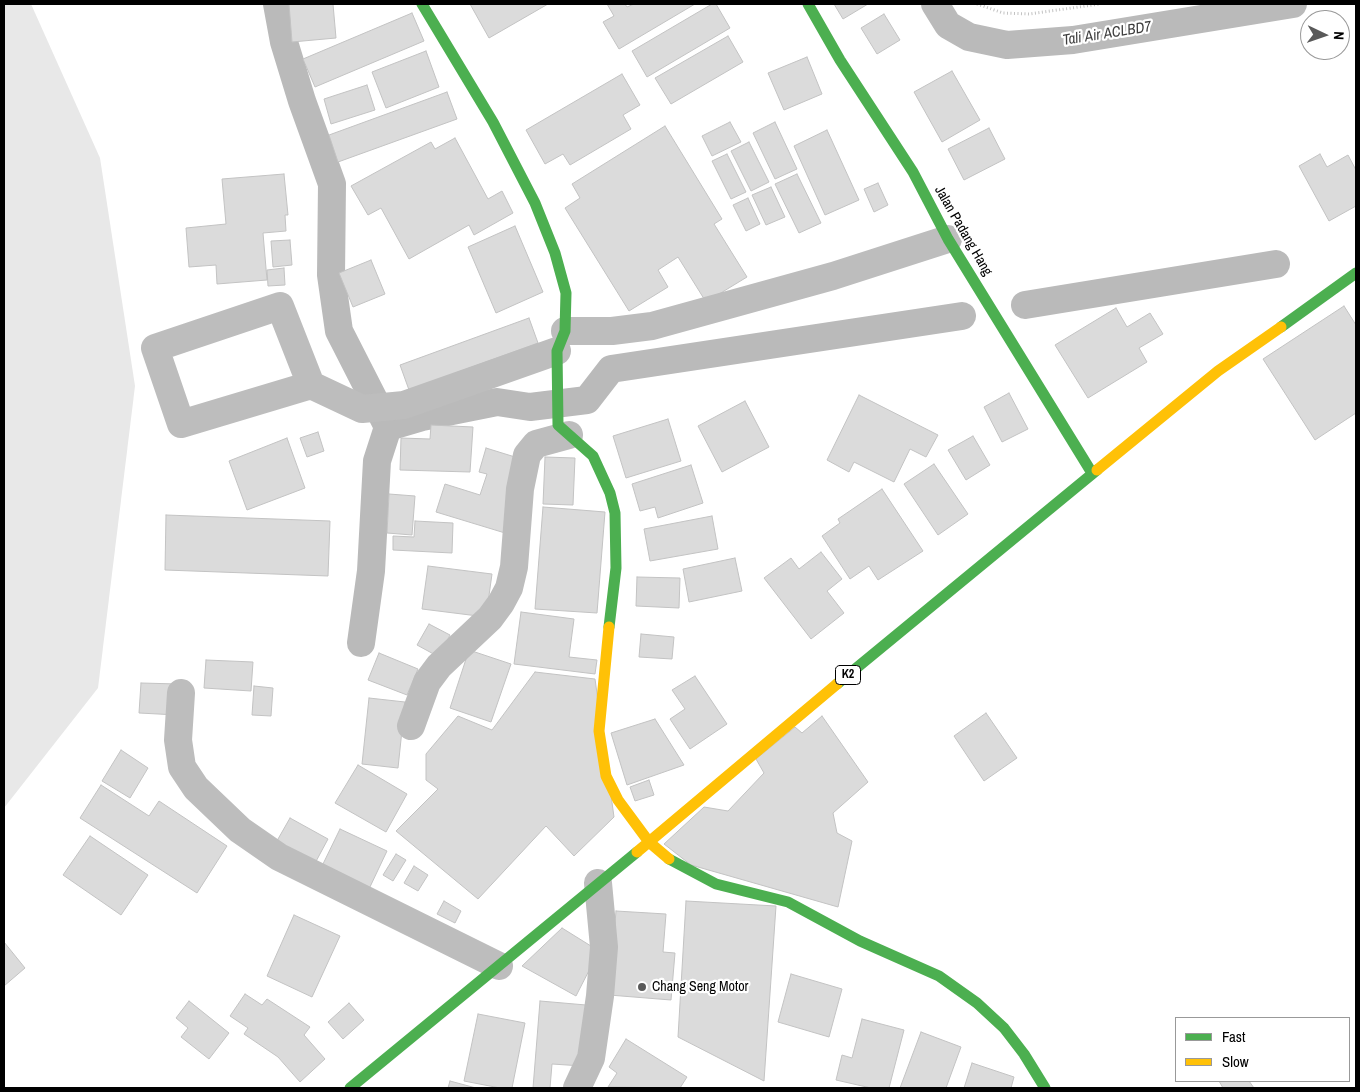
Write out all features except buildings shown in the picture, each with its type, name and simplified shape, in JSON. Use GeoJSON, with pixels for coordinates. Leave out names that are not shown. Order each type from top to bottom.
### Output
{"type":"FeatureCollection","features":[{"type":"Feature","properties":{"kind":"main road"},"geometry":{"type":"LineString","coordinates":[[422,4],[493,122],[535,202],[555,253],[566,293],[561,341],[559,393],[563,430],[593,456],[610,493],[615,514],[616,568],[600,703],[601,755],[606,776],[618,800],[650,842],[664,856],[683,868],[716,884],[788,902],[860,941],[939,976],[977,1003],[1004,1028],[1024,1054],[1045,1088]]}},
{"type":"Feature","properties":{"kind":"main road","name":"Jalan Padang Hang"},"geometry":{"type":"LineString","coordinates":[[808,4],[840,60],[913,172],[953,247],[1092,473]]}},
{"type":"Feature","properties":{"kind":"main road","name":"K2"},"geometry":{"type":"LineString","coordinates":[[350,1088],[650,842],[772,737],[1092,473],[1218,371],[1356,273]]}},
{"type":"Feature","properties":{"kind":"street"},"geometry":{"type":"LineString","coordinates":[[311,385],[280,306],[155,348],[181,424],[311,385],[362,409],[404,405],[561,341],[612,331],[652,326],[833,276],[953,247]]}},
{"type":"Feature","properties":{"kind":"street"},"geometry":{"type":"LineString","coordinates":[[411,726],[427,682],[439,666],[490,618],[509,588],[514,568],[520,489],[528,455],[536,444],[563,430]]}},
{"type":"Feature","properties":{"kind":"street"},"geometry":{"type":"LineString","coordinates":[[181,693],[178,740],[182,767],[202,794],[240,830],[279,858],[498,966]]}},
{"type":"Feature","properties":{"kind":"street"},"geometry":{"type":"LineString","coordinates":[[577,1088],[591,1058],[600,996],[604,948],[598,883]]}},
{"type":"Feature","properties":{"kind":"path"},"geometry":{"type":"LineString","coordinates":[[977,4],[1003,13],[1029,14],[1100,4]]}},
{"type":"Feature","properties":{"kind":"shaded area"},"geometry":{"type":"Polygon","coordinates":[[[4,4],[31,4],[100,158],[135,386],[98,688],[4,808],[4,4]]]}},
{"type":"Feature","properties":{"kind":"waterway"},"geometry":{"type":"LineString","coordinates":[[277,4],[284,42],[302,101],[332,184],[331,275],[339,331],[388,427],[377,461],[371,571],[361,643]]}},
{"type":"Feature","properties":{"kind":"waterway","name":"Tali Air ACLBD7"},"geometry":{"type":"LineString","coordinates":[[935,4],[948,25],[969,37],[1007,45],[1073,40],[1293,4]]}},
{"type":"Feature","properties":{"kind":"waterway"},"geometry":{"type":"LineString","coordinates":[[1025,305],[1276,264]]}},
{"type":"Feature","properties":{"kind":"waterway"},"geometry":{"type":"LineString","coordinates":[[388,427],[422,417],[497,402],[530,407],[587,400],[611,369],[962,316]]}},
{"type":"Feature","properties":{"kind":"traffic: fast"},"geometry":{"type":"LineString","coordinates":[[422,4],[493,122],[535,203],[555,253],[566,293],[565,331],[557,351],[558,425],[593,456],[610,493],[615,513],[616,568],[609,627]]}},
{"type":"Feature","properties":{"kind":"traffic: fast"},"geometry":{"type":"LineString","coordinates":[[808,4],[840,60],[913,172],[948,239],[1092,473]]}},
{"type":"Feature","properties":{"kind":"traffic: fast"},"geometry":{"type":"LineString","coordinates":[[1281,327],[1356,273]]}},
{"type":"Feature","properties":{"kind":"traffic: fast"},"geometry":{"type":"LineString","coordinates":[[837,684],[1097,470]]}},
{"type":"Feature","properties":{"kind":"traffic: fast"},"geometry":{"type":"LineString","coordinates":[[350,1088],[637,852]]}},
{"type":"Feature","properties":{"kind":"traffic: fast"},"geometry":{"type":"LineString","coordinates":[[669,859],[716,884],[788,902],[860,941],[939,976],[977,1003],[1004,1028],[1024,1054],[1045,1088]]}},
{"type":"Feature","properties":{"kind":"traffic: slow"},"geometry":{"type":"LineString","coordinates":[[1097,470],[1218,371],[1281,327]]}},
{"type":"Feature","properties":{"kind":"traffic: slow"},"geometry":{"type":"LineString","coordinates":[[609,627],[599,731],[606,776],[618,800],[649,842],[669,859]]}},
{"type":"Feature","properties":{"kind":"traffic: slow"},"geometry":{"type":"LineString","coordinates":[[637,852],[837,684]]}},
{"type":"Feature","properties":{"kind":"place","name":"Chang Seng Motor"},"geometry":{"type":"Point","coordinates":[642,987]}}]}
